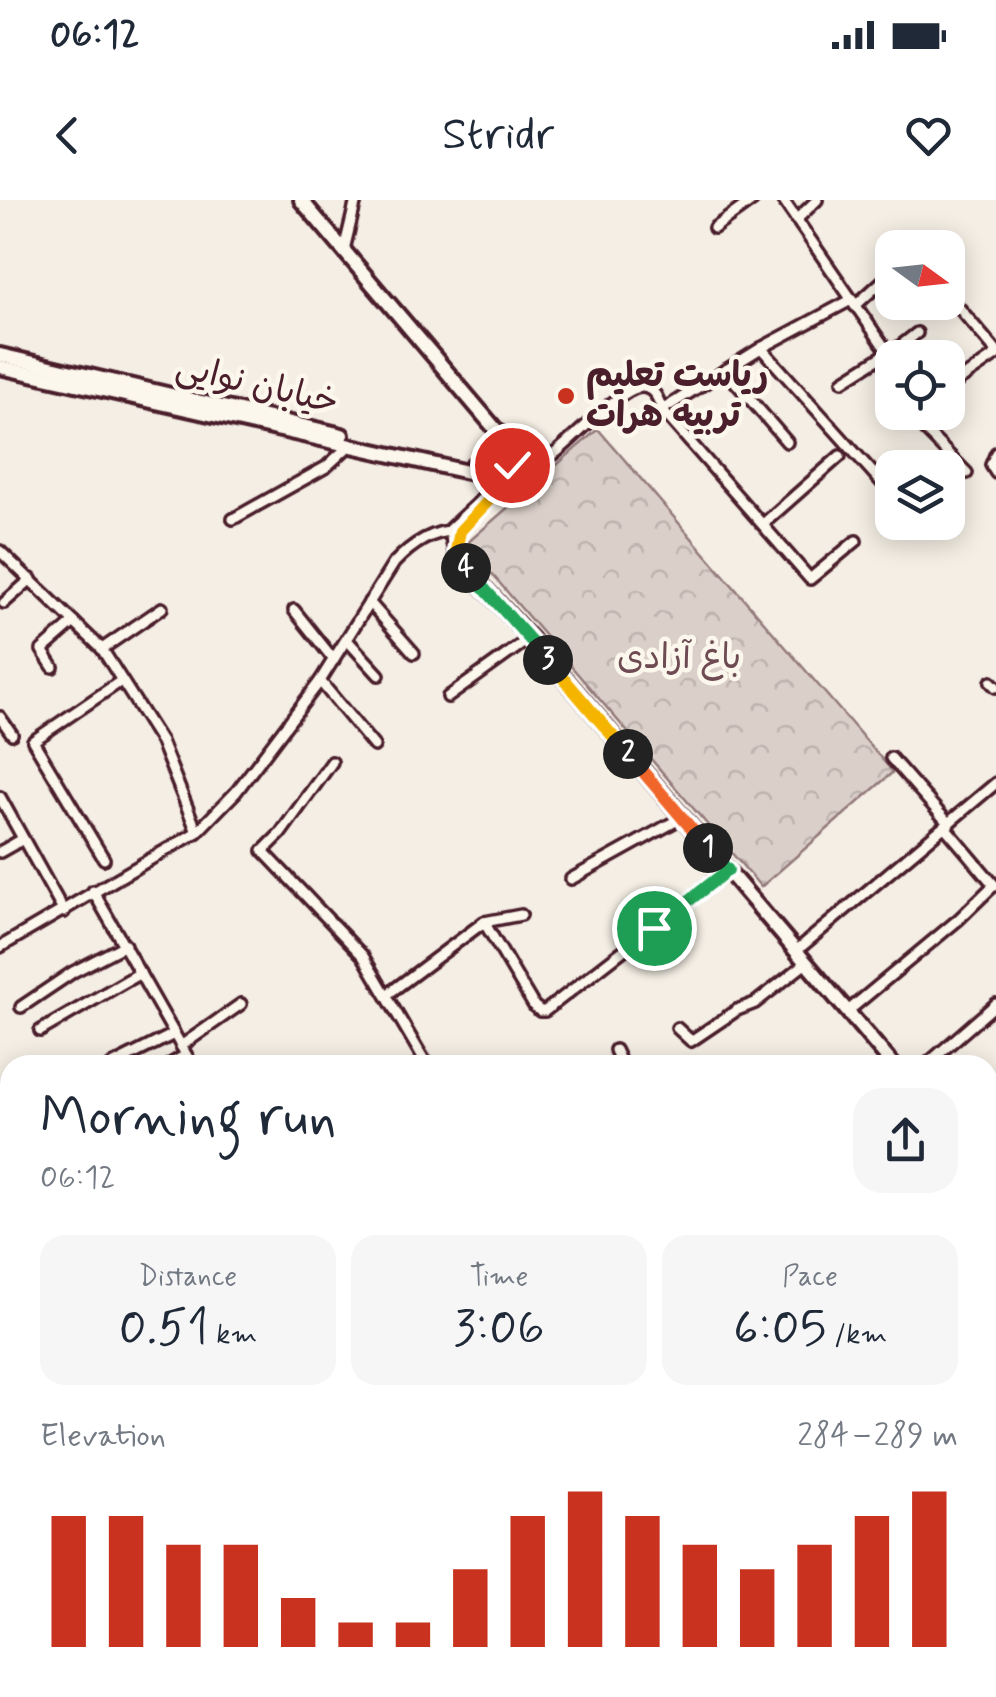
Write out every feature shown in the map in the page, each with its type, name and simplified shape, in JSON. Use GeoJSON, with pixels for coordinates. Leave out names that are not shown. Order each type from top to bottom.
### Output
{"type":"FeatureCollection","features":[{"type":"Feature","properties":{"kind":"street"},"geometry":{"type":"LineString","coordinates":[[0,947],[196,832],[236,792],[320,681],[405,551],[440,531],[455,530],[508,475],[514,451],[301,200]]}},
{"type":"Feature","properties":{"kind":"street"},"geometry":{"type":"LineString","coordinates":[[344,250],[356,200]]}},
{"type":"Feature","properties":{"kind":"street"},"geometry":{"type":"LineString","coordinates":[[714,228],[753,200]]}},
{"type":"Feature","properties":{"kind":"street"},"geometry":{"type":"LineString","coordinates":[[783,200],[880,340]]}},
{"type":"Feature","properties":{"kind":"street"},"geometry":{"type":"LineString","coordinates":[[796,220],[818,200]]}},
{"type":"Feature","properties":{"kind":"street"},"geometry":{"type":"LineString","coordinates":[[662,410],[761,348],[854,303],[875,286]]}},
{"type":"Feature","properties":{"kind":"street"},"geometry":{"type":"LineString","coordinates":[[965,316],[996,353],[965,376]]}},
{"type":"Feature","properties":{"kind":"street"},"geometry":{"type":"LineString","coordinates":[[908,340],[917,333]]}},
{"type":"Feature","properties":{"kind":"street"},"geometry":{"type":"LineString","coordinates":[[761,348],[875,475]]}},
{"type":"Feature","properties":{"kind":"street","name":"خیابان نوایی"},"geometry":{"type":"LineString","coordinates":[[0,356],[508,475]]}},
{"type":"Feature","properties":{"kind":"street"},"geometry":{"type":"LineString","coordinates":[[844,381],[875,363]]}},
{"type":"Feature","properties":{"kind":"street","name":"خیابان نوایی"},"geometry":{"type":"LineString","coordinates":[[0,368],[470,471],[508,475]]}},
{"type":"Feature","properties":{"kind":"street"},"geometry":{"type":"LineString","coordinates":[[726,370],[786,442]]}},
{"type":"Feature","properties":{"kind":"street"},"geometry":{"type":"LineString","coordinates":[[856,540],[810,578],[662,410],[650,389],[638,387],[556,453],[508,475],[455,530],[456,551],[465,567],[530,638],[884,1055]]}},
{"type":"Feature","properties":{"kind":"street"},"geometry":{"type":"LineString","coordinates":[[926,430],[967,473]]}},
{"type":"Feature","properties":{"kind":"street"},"geometry":{"type":"LineString","coordinates":[[232,519],[326,467],[350,445]]}},
{"type":"Feature","properties":{"kind":"street"},"geometry":{"type":"LineString","coordinates":[[996,453],[991,466],[996,472]]}},
{"type":"Feature","properties":{"kind":"street"},"geometry":{"type":"LineString","coordinates":[[763,524],[840,456]]}},
{"type":"Feature","properties":{"kind":"street"},"geometry":{"type":"LineString","coordinates":[[470,471],[483,487],[480,503]]}},
{"type":"Feature","properties":{"kind":"street"},"geometry":{"type":"LineString","coordinates":[[0,551],[102,650],[161,742],[196,832]]}},
{"type":"Feature","properties":{"kind":"street"},"geometry":{"type":"LineString","coordinates":[[4,604],[31,578]]}},
{"type":"Feature","properties":{"kind":"street"},"geometry":{"type":"LineString","coordinates":[[369,602],[414,653]]}},
{"type":"Feature","properties":{"kind":"street"},"geometry":{"type":"LineString","coordinates":[[102,650],[162,608]]}},
{"type":"Feature","properties":{"kind":"street"},"geometry":{"type":"LineString","coordinates":[[294,610],[334,660]]}},
{"type":"Feature","properties":{"kind":"street"},"geometry":{"type":"LineString","coordinates":[[53,667],[42,650],[74,622]]}},
{"type":"Feature","properties":{"kind":"street"},"geometry":{"type":"LineString","coordinates":[[448,696],[530,638]]}},
{"type":"Feature","properties":{"kind":"street"},"geometry":{"type":"LineString","coordinates":[[348,641],[379,675]]}},
{"type":"Feature","properties":{"kind":"street"},"geometry":{"type":"LineString","coordinates":[[104,859],[33,741],[121,681]]}},
{"type":"Feature","properties":{"kind":"street"},"geometry":{"type":"LineString","coordinates":[[320,681],[374,746]]}},
{"type":"Feature","properties":{"kind":"street"},"geometry":{"type":"LineString","coordinates":[[0,717],[12,734]]}},
{"type":"Feature","properties":{"kind":"street"},"geometry":{"type":"LineString","coordinates":[[848,1011],[995,886],[891,758]]}},
{"type":"Feature","properties":{"kind":"street"},"geometry":{"type":"LineString","coordinates":[[332,762],[264,851],[363,956],[422,1055]]}},
{"type":"Feature","properties":{"kind":"street"},"geometry":{"type":"LineString","coordinates":[[796,950],[996,783]]}},
{"type":"Feature","properties":{"kind":"street"},"geometry":{"type":"LineString","coordinates":[[0,797],[64,912]]}},
{"type":"Feature","properties":{"kind":"street"},"geometry":{"type":"LineString","coordinates":[[570,879],[683,818]]}},
{"type":"Feature","properties":{"kind":"street"},"geometry":{"type":"LineString","coordinates":[[0,852],[24,839]]}},
{"type":"Feature","properties":{"kind":"street"},"geometry":{"type":"LineString","coordinates":[[484,922],[534,1006],[546,1011],[728,870]]}},
{"type":"Feature","properties":{"kind":"street"},"geometry":{"type":"LineString","coordinates":[[93,891],[187,1055]]}},
{"type":"Feature","properties":{"kind":"street"},"geometry":{"type":"LineString","coordinates":[[388,994],[484,922],[522,915]]}},
{"type":"Feature","properties":{"kind":"street"},"geometry":{"type":"LineString","coordinates":[[20,1007],[73,972],[125,945]]}},
{"type":"Feature","properties":{"kind":"street"},"geometry":{"type":"LineString","coordinates":[[677,1028],[692,1042],[737,1010],[756,1003],[806,963]]}},
{"type":"Feature","properties":{"kind":"street"},"geometry":{"type":"LineString","coordinates":[[40,1031],[140,974]]}},
{"type":"Feature","properties":{"kind":"street"},"geometry":{"type":"LineString","coordinates":[[179,1055],[241,1004]]}},
{"type":"Feature","properties":{"kind":"street"},"geometry":{"type":"LineString","coordinates":[[937,1055],[996,1004]]}},
{"type":"Feature","properties":{"kind":"street"},"geometry":{"type":"LineString","coordinates":[[132,1055],[174,1034]]}},
{"type":"Feature","properties":{"kind":"street"},"geometry":{"type":"LineString","coordinates":[[615,1050],[617,1055]]}},
{"type":"Feature","properties":{"kind":"green space","name":"باغ آزادی"},"geometry":{"type":"Polygon","coordinates":[[[598,429],[893,772],[761,887],[466,544],[598,429]]]}},
{"type":"Feature","properties":{"kind":"place","name":"ریاست تعلیم تربیه هرات"},"geometry":{"type":"Point","coordinates":[566,396]}},
{"type":"Feature","properties":{"kind":"route"},"geometry":{"type":"LineString","coordinates":[[512,465],[499,472],[504,484],[460,531],[456,551],[465,567],[728,870],[654,928]]}}]}
